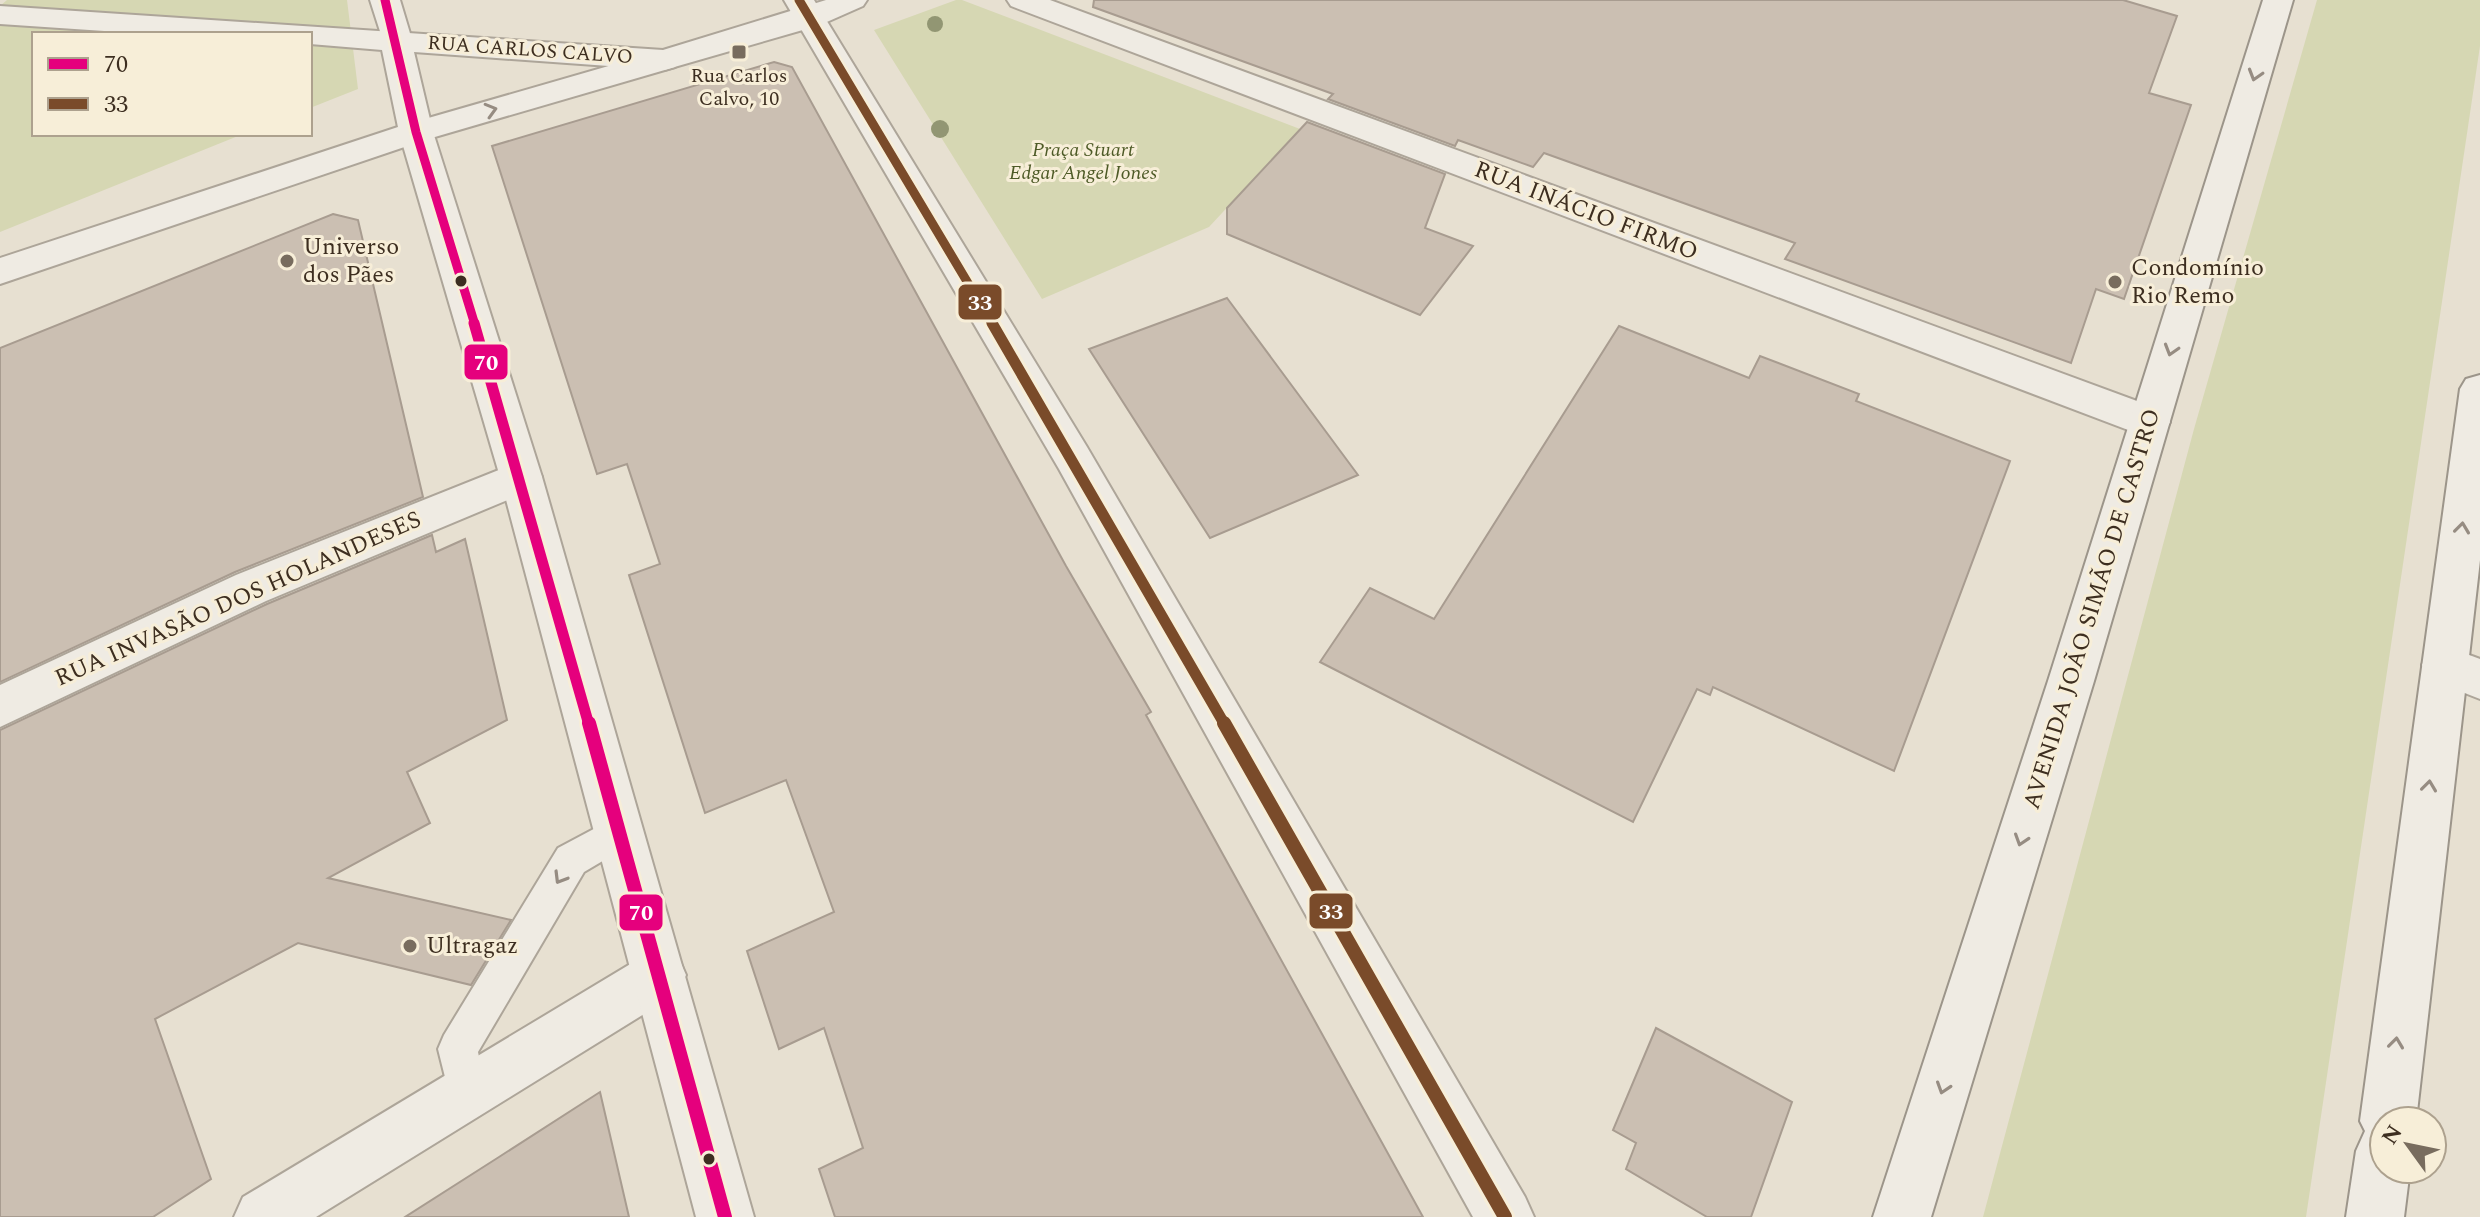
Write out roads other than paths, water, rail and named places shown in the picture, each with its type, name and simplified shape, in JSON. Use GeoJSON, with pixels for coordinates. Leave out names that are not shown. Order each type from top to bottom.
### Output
{"type":"FeatureCollection","features":[{"type":"Feature","properties":{"kind":"street"},"geometry":{"type":"LineString","coordinates":[[385,0],[416,132],[521,477],[725,1217]]}},
{"type":"Feature","properties":{"kind":"street","name":"RUA CARLOS CALVO"},"geometry":{"type":"LineString","coordinates":[[0,271],[416,132],[664,60],[804,9],[852,0]]}},
{"type":"Feature","properties":{"kind":"street","name":"RUA INÁCIO FIRMO"},"geometry":{"type":"LineString","coordinates":[[1022,0],[2150,422]]}},
{"type":"Feature","properties":{"kind":"street","name":"AVENIDA JOÃO SIMÃO DE CASTRO"},"geometry":{"type":"LineString","coordinates":[[1902,1217],[2278,0]]}},
{"type":"Feature","properties":{"kind":"street"},"geometry":{"type":"LineString","coordinates":[[804,9],[1073,458],[1505,1217]]}},
{"type":"Feature","properties":{"kind":"street"},"geometry":{"type":"LineString","coordinates":[[0,15],[262,32]]}},
{"type":"Feature","properties":{"kind":"street","name":"RUA CARLOS CALVO"},"geometry":{"type":"LineString","coordinates":[[312,35],[664,60]]}},
{"type":"Feature","properties":{"kind":"street"},"geometry":{"type":"LineString","coordinates":[[2391,1105],[2462,672],[2480,389]]}},
{"type":"Feature","properties":{"kind":"street","name":"RUA INVASÃO DOS HOLANDESES"},"geometry":{"type":"LineString","coordinates":[[0,707],[251,588],[521,477]]}},
{"type":"Feature","properties":{"kind":"street"},"geometry":{"type":"LineString","coordinates":[[263,1217],[660,975]]}},
{"type":"Feature","properties":{"kind":"street"},"geometry":{"type":"LineString","coordinates":[[2375,1217],[2379,1185]]}},
{"type":"Feature","properties":{"kind":"lane"},"geometry":{"type":"LineString","coordinates":[[466,1091],[458,1049],[571,860],[620,831]]}},
{"type":"Feature","properties":{"kind":"place","name":"Rua Carlos Calvo, 10"},"geometry":{"type":"Point","coordinates":[739,52]}},
{"type":"Feature","properties":{"kind":"place","name":"Universo dos Pães"},"geometry":{"type":"Point","coordinates":[287,261]}},
{"type":"Feature","properties":{"kind":"place","name":"Condomínio Rio Remo"},"geometry":{"type":"Point","coordinates":[2115,282]}},
{"type":"Feature","properties":{"kind":"place","name":"Ultragaz"},"geometry":{"type":"Point","coordinates":[410,946]}},
{"type":"Feature","properties":{"kind":"park label","name":"Praça Stuart Edgar Angel Jones"},"geometry":{"type":"Point","coordinates":[1083,162]}}]}
